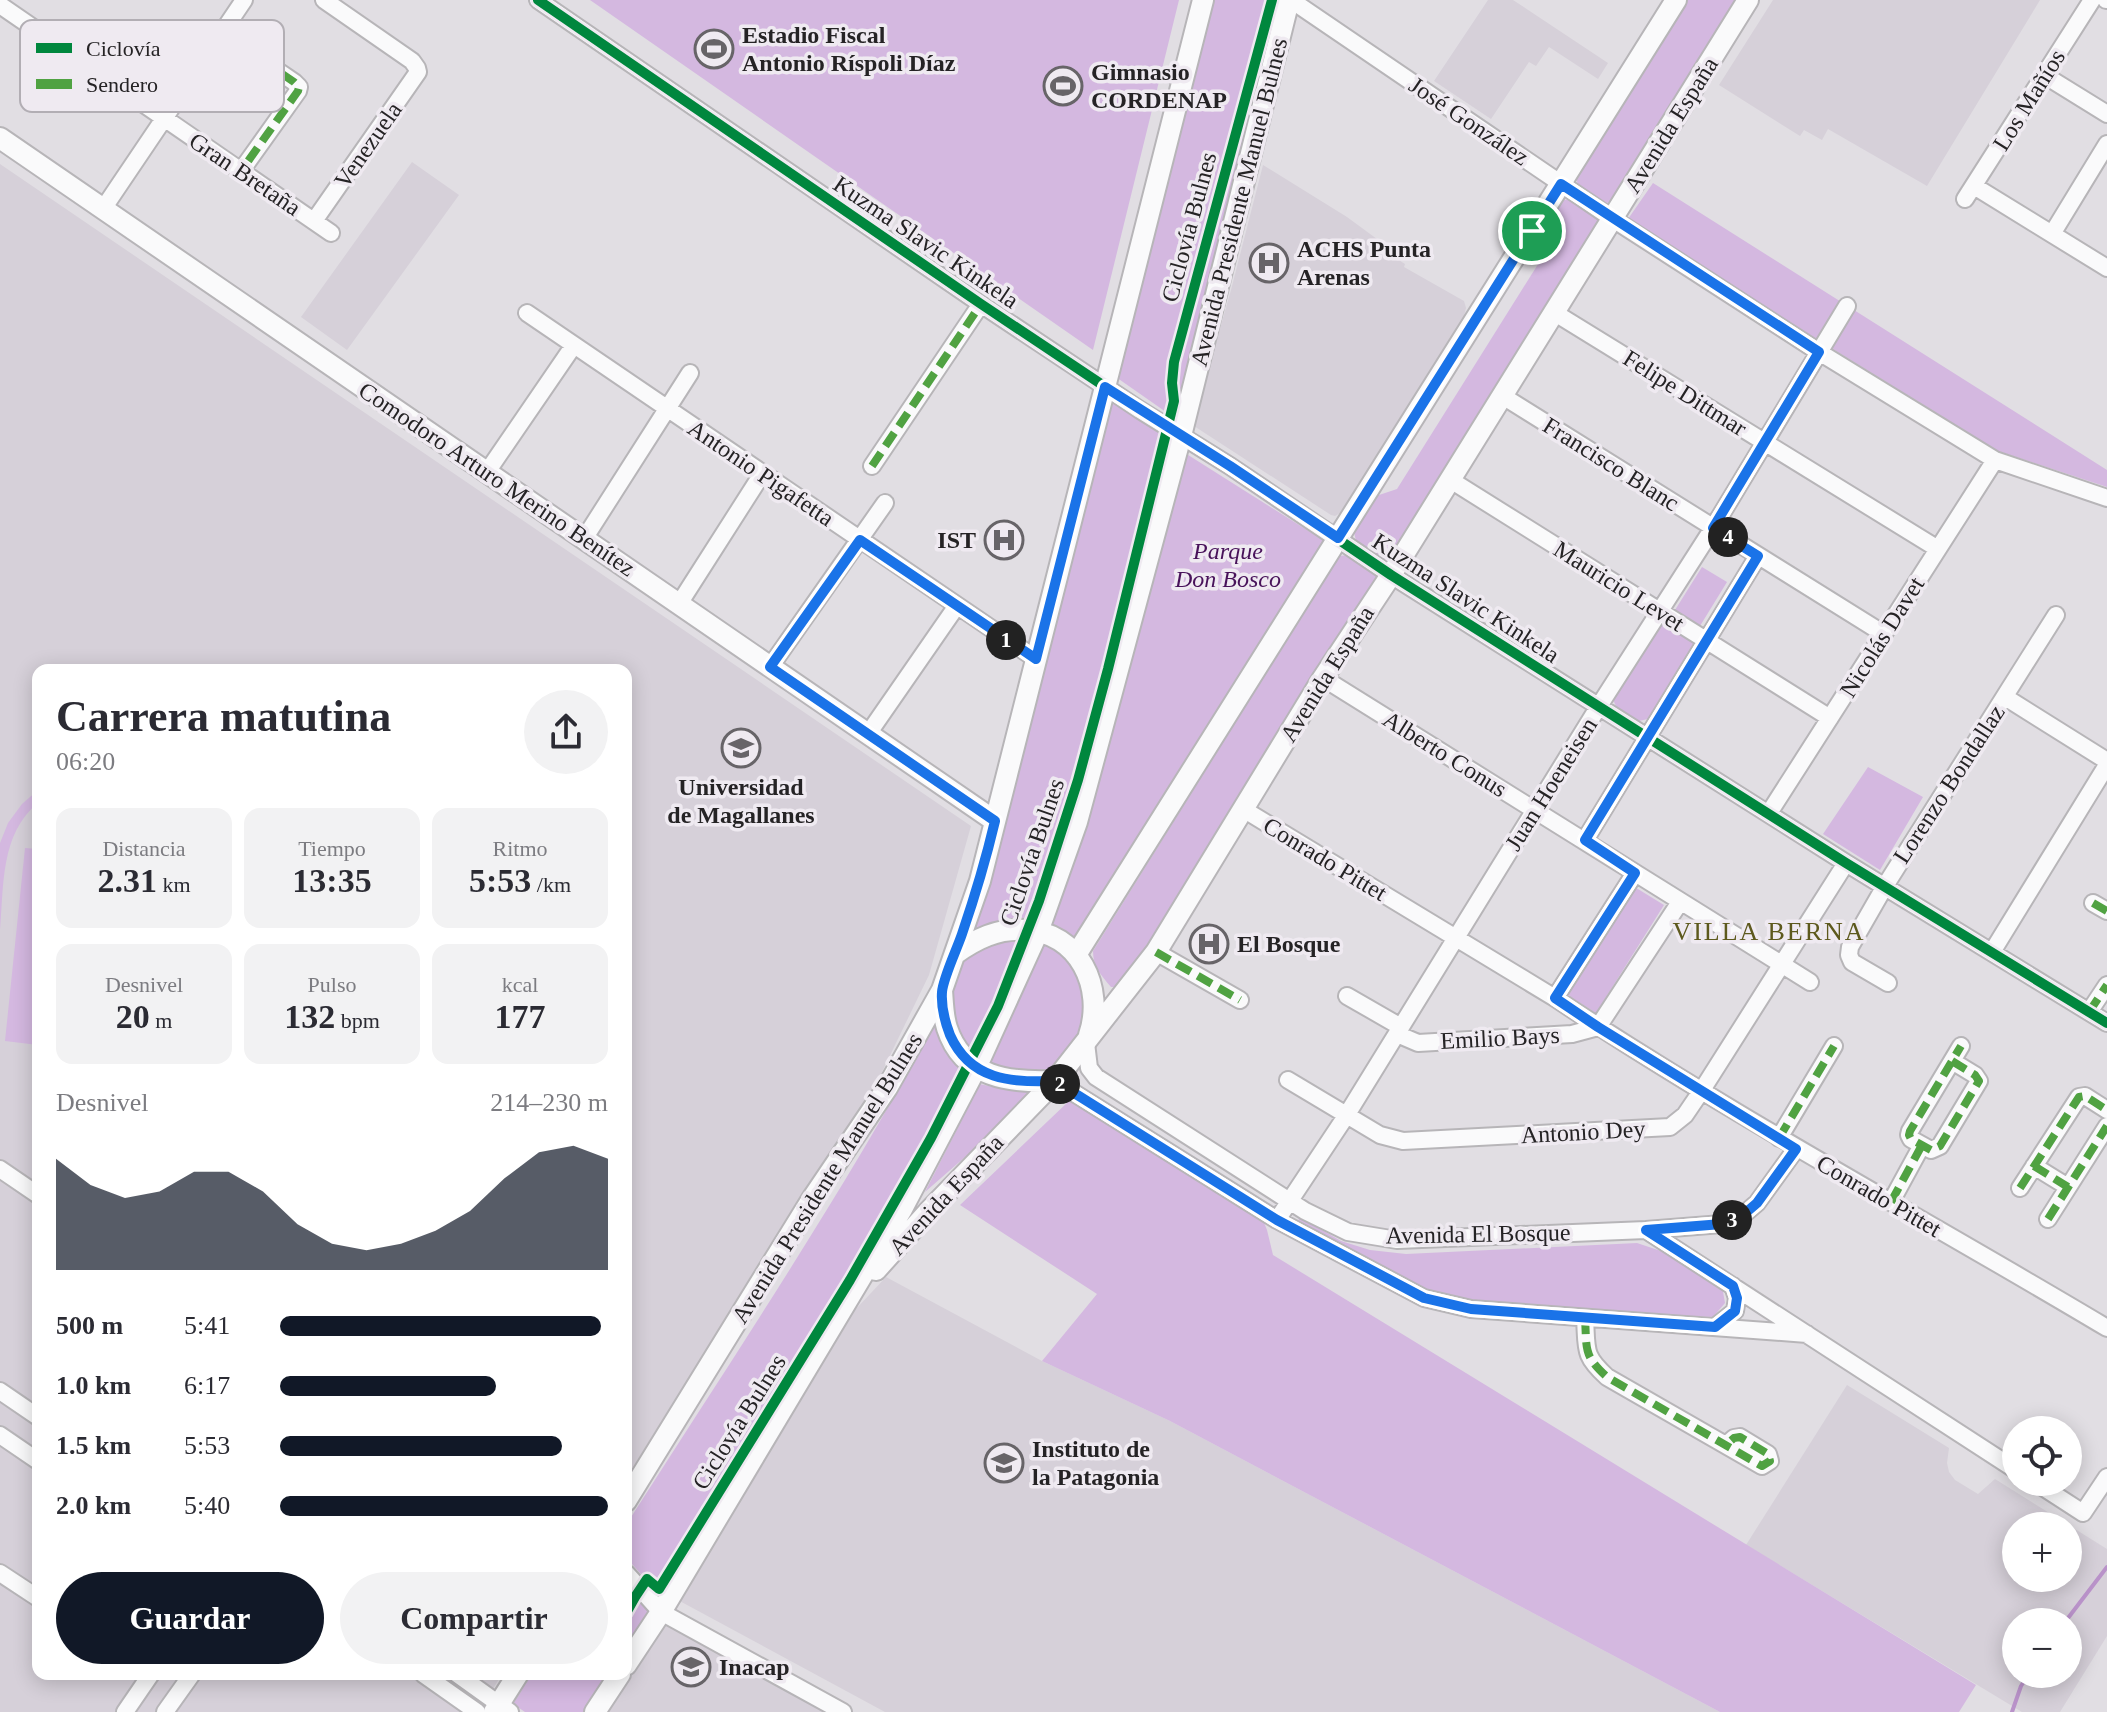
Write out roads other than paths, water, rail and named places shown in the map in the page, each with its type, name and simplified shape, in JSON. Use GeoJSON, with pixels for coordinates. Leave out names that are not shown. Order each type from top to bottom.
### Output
{"type":"FeatureCollection","features":[{"type":"Feature","properties":{"kind":"main road","name":"Avenida Presidente Manuel Bulnes"},"geometry":{"type":"LineString","coordinates":[[632,1491],[812,1199],[887,1088],[942,990],[980,881],[1203,0]]}},
{"type":"Feature","properties":{"kind":"main road","name":"Avenida Presidente Manuel Bulnes"},"geometry":{"type":"LineString","coordinates":[[632,1656],[902,1209],[976,1068],[1038,932],[1077,822],[1181,436],[1290,0]]}},
{"type":"Feature","properties":{"kind":"main road"},"geometry":{"type":"LineString","coordinates":[[1076,955],[1676,0]]}},
{"type":"Feature","properties":{"kind":"main road","name":"Avenida España"},"geometry":{"type":"LineString","coordinates":[[847,1303],[929,1211],[1055,1081],[1156,952],[1323,678],[1391,575],[1748,0]]}},
{"type":"Feature","properties":{"kind":"main road","name":"Comodoro Arturo Merino Benítez"},"geometry":{"type":"LineString","coordinates":[[0,138],[995,821]]}},
{"type":"Feature","properties":{"kind":"main road"},"geometry":{"type":"LineString","coordinates":[[955,954],[991,934],[1022,929],[1059,941],[1084,966],[1094,991],[1094,1018],[1086,1043]]}},
{"type":"Feature","properties":{"kind":"main road"},"geometry":{"type":"LineString","coordinates":[[942,990],[947,1028],[962,1054],[976,1068],[1009,1080],[1055,1081]]}},
{"type":"Feature","properties":{"kind":"main road"},"geometry":{"type":"LineString","coordinates":[[501,1709],[515,1680]]}},
{"type":"Feature","properties":{"kind":"main road"},"geometry":{"type":"LineString","coordinates":[[595,1712],[616,1680]]}},
{"type":"Feature","properties":{"kind":"street"},"geometry":{"type":"LineString","coordinates":[[231,20],[244,0]]}},
{"type":"Feature","properties":{"kind":"street","name":"Venezuela"},"geometry":{"type":"LineString","coordinates":[[314,221],[416,76],[417,68],[412,61],[324,0]]}},
{"type":"Feature","properties":{"kind":"street","name":"Kuzma Slavic Kinkela"},"geometry":{"type":"LineString","coordinates":[[538,0],[981,304],[1391,575],[1846,863],[2107,1023]]}},
{"type":"Feature","properties":{"kind":"street","name":"José González"},"geometry":{"type":"LineString","coordinates":[[1290,0],[1613,219],[1819,352],[1995,460],[2107,498]]}},
{"type":"Feature","properties":{"kind":"street","name":"Los Mañíos"},"geometry":{"type":"LineString","coordinates":[[2052,234],[1970,193],[2092,0]]}},
{"type":"Feature","properties":{"kind":"street","name":"Gran Bretaña"},"geometry":{"type":"LineString","coordinates":[[10,6],[29,20]]}},
{"type":"Feature","properties":{"kind":"street"},"geometry":{"type":"LineString","coordinates":[[284,75],[299,87],[284,111]]}},
{"type":"Feature","properties":{"kind":"street"},"geometry":{"type":"LineString","coordinates":[[2044,75],[2107,114]]}},
{"type":"Feature","properties":{"kind":"street","name":"Gran Bretaña"},"geometry":{"type":"LineString","coordinates":[[157,112],[331,233]]}},
{"type":"Feature","properties":{"kind":"street"},"geometry":{"type":"LineString","coordinates":[[103,209],[169,112]]}},
{"type":"Feature","properties":{"kind":"street"},"geometry":{"type":"LineString","coordinates":[[241,171],[283,112]]}},
{"type":"Feature","properties":{"kind":"street"},"geometry":{"type":"LineString","coordinates":[[2107,144],[2052,234],[2107,268]]}},
{"type":"Feature","properties":{"kind":"street"},"geometry":{"type":"LineString","coordinates":[[872,466],[981,304]]}},
{"type":"Feature","properties":{"kind":"street","name":"Juan Hoeneisen"},"geometry":{"type":"LineString","coordinates":[[1277,1220],[1346,1116],[1599,706],[1713,528],[1847,306]]}},
{"type":"Feature","properties":{"kind":"street","name":"Antonio Pigafetta"},"geometry":{"type":"LineString","coordinates":[[527,313],[1036,659]]}},
{"type":"Feature","properties":{"kind":"street","name":"Felipe Dittmar"},"geometry":{"type":"LineString","coordinates":[[1555,313],[1938,549]]}},
{"type":"Feature","properties":{"kind":"street"},"geometry":{"type":"LineString","coordinates":[[487,472],[574,345]]}},
{"type":"Feature","properties":{"kind":"street"},"geometry":{"type":"LineString","coordinates":[[584,539],[690,373]]}},
{"type":"Feature","properties":{"kind":"street","name":"Francisco Blanc"},"geometry":{"type":"LineString","coordinates":[[1501,395],[1884,634]]}},
{"type":"Feature","properties":{"kind":"street","name":"Nicolás Davet"},"geometry":{"type":"LineString","coordinates":[[1769,813],[1995,460]]}},
{"type":"Feature","properties":{"kind":"street"},"geometry":{"type":"LineString","coordinates":[[679,604],[762,474]]}},
{"type":"Feature","properties":{"kind":"street","name":"Mauricio Levet"},"geometry":{"type":"LineString","coordinates":[[1449,479],[1830,718]]}},
{"type":"Feature","properties":{"kind":"street"},"geometry":{"type":"LineString","coordinates":[[770,667],[885,503]]}},
{"type":"Feature","properties":{"kind":"street"},"geometry":{"type":"LineString","coordinates":[[1585,840],[1758,556]]}},
{"type":"Feature","properties":{"kind":"street"},"geometry":{"type":"LineString","coordinates":[[868,734],[956,607]]}},
{"type":"Feature","properties":{"kind":"street","name":"Lorenzo Bondallaz"},"geometry":{"type":"LineString","coordinates":[[1888,983],[1852,962],[1850,947],[1885,886],[2056,615]]}},
{"type":"Feature","properties":{"kind":"street","name":"Alberto Conus"},"geometry":{"type":"LineString","coordinates":[[1323,678],[1810,982]]}},
{"type":"Feature","properties":{"kind":"street"},"geometry":{"type":"LineString","coordinates":[[1992,952],[2107,763],[2005,697]]}},
{"type":"Feature","properties":{"kind":"street","name":"Conrado Pittet"},"geometry":{"type":"LineString","coordinates":[[1243,809],[1555,998],[1796,1149],[2106,1325]]}},
{"type":"Feature","properties":{"kind":"street","name":"Antonio Dey"},"geometry":{"type":"LineString","coordinates":[[1288,1080],[1380,1135],[1403,1141],[1670,1127],[1685,1115],[1702,1090],[1846,863]]}},
{"type":"Feature","properties":{"kind":"street"},"geometry":{"type":"LineString","coordinates":[[1555,998],[1635,873]]}},
{"type":"Feature","properties":{"kind":"street"},"geometry":{"type":"LineString","coordinates":[[1598,1027],[1680,902]]}},
{"type":"Feature","properties":{"kind":"street"},"geometry":{"type":"LineString","coordinates":[[1156,952],[1240,1000]]}},
{"type":"Feature","properties":{"kind":"street"},"geometry":{"type":"LineString","coordinates":[[2089,1012],[2107,985]]}},
{"type":"Feature","properties":{"kind":"street","name":"Emilio Bays"},"geometry":{"type":"LineString","coordinates":[[1347,996],[1418,1043],[1572,1034],[1598,1027]]}},
{"type":"Feature","properties":{"kind":"street","name":"Avenida El Bosque"},"geometry":{"type":"LineString","coordinates":[[1086,1043],[1089,1068],[1096,1077],[1305,1211],[1348,1232],[1397,1240],[1646,1230],[2002,1461]]}},
{"type":"Feature","properties":{"kind":"street"},"geometry":{"type":"LineString","coordinates":[[1779,1138],[1834,1046]]}},
{"type":"Feature","properties":{"kind":"street"},"geometry":{"type":"LineString","coordinates":[[1957,1054],[1979,1079],[1979,1084],[1940,1146],[1931,1150],[1922,1145],[1911,1139],[1910,1131],[1957,1054]]}},
{"type":"Feature","properties":{"kind":"street","name":"Avenida El Bosque"},"geometry":{"type":"LineString","coordinates":[[1055,1081],[1277,1220],[1424,1298],[1471,1309],[1807,1334]]}},
{"type":"Feature","properties":{"kind":"street"},"geometry":{"type":"LineString","coordinates":[[2020,1188],[2079,1097],[2085,1096],[2107,1110]]}},
{"type":"Feature","properties":{"kind":"street"},"geometry":{"type":"LineString","coordinates":[[2048,1219],[2107,1126]]}},
{"type":"Feature","properties":{"kind":"street"},"geometry":{"type":"LineString","coordinates":[[1891,1202],[1922,1145]]}},
{"type":"Feature","properties":{"kind":"street"},"geometry":{"type":"LineString","coordinates":[[1646,1230],[1722,1224],[1743,1215],[1757,1203],[1796,1149]]}},
{"type":"Feature","properties":{"kind":"street"},"geometry":{"type":"LineString","coordinates":[[2034,1166],[2068,1187]]}},
{"type":"Feature","properties":{"kind":"street"},"geometry":{"type":"LineString","coordinates":[[0,1169],[32,1191]]}},
{"type":"Feature","properties":{"kind":"street"},"geometry":{"type":"LineString","coordinates":[[1715,1327],[1735,1311],[1737,1298],[1733,1286]]}},
{"type":"Feature","properties":{"kind":"street"},"geometry":{"type":"LineString","coordinates":[[1585,1318],[1587,1352],[1593,1364],[1607,1377],[1726,1445]]}},
{"type":"Feature","properties":{"kind":"street"},"geometry":{"type":"LineString","coordinates":[[0,1391],[32,1413]]}},
{"type":"Feature","properties":{"kind":"street"},"geometry":{"type":"LineString","coordinates":[[0,1435],[32,1457]]}},
{"type":"Feature","properties":{"kind":"street"},"geometry":{"type":"LineString","coordinates":[[2057,1496],[2083,1513],[2107,1477]]}},
{"type":"Feature","properties":{"kind":"street"},"geometry":{"type":"LineString","coordinates":[[0,1573],[32,1594]]}},
{"type":"Feature","properties":{"kind":"street"},"geometry":{"type":"LineString","coordinates":[[632,1580],[661,1612],[843,1712]]}},
{"type":"Feature","properties":{"kind":"street"},"geometry":{"type":"LineString","coordinates":[[432,1680],[477,1712]]}},
{"type":"Feature","properties":{"kind":"street"},"geometry":{"type":"LineString","coordinates":[[465,1680],[501,1709]]}},
{"type":"Feature","properties":{"kind":"street"},"geometry":{"type":"LineString","coordinates":[[125,1712],[160,1681]]}},
{"type":"Feature","properties":{"kind":"street"},"geometry":{"type":"LineString","coordinates":[[160,1681],[165,1712]]}},
{"type":"Feature","properties":{"kind":"waterway"},"geometry":{"type":"LineString","coordinates":[[2076,1608],[2107,1567]]}},
{"type":"Feature","properties":{"kind":"waterway"},"geometry":{"type":"LineString","coordinates":[[2012,1712],[2020,1688]]}},
{"type":"Feature","properties":{"kind":"place","name":"Estadio Fiscal Antonio Ríspoli Díaz"},"geometry":{"type":"Point","coordinates":[714,49]}},
{"type":"Feature","properties":{"kind":"place","name":"Gimnasio CORDENAP"},"geometry":{"type":"Point","coordinates":[1063,86]}},
{"type":"Feature","properties":{"kind":"place","name":"ACHS Punta Arenas"},"geometry":{"type":"Point","coordinates":[1269,263]}},
{"type":"Feature","properties":{"kind":"place","name":"IST"},"geometry":{"type":"Point","coordinates":[1004,540]}},
{"type":"Feature","properties":{"kind":"place","name":"Universidad de Magallanes"},"geometry":{"type":"Point","coordinates":[741,748]}},
{"type":"Feature","properties":{"kind":"place","name":"El Bosque"},"geometry":{"type":"Point","coordinates":[1209,944]}},
{"type":"Feature","properties":{"kind":"place","name":"Instituto de la Patagonia"},"geometry":{"type":"Point","coordinates":[1004,1463]}},
{"type":"Feature","properties":{"kind":"place","name":"Inacap"},"geometry":{"type":"Point","coordinates":[691,1667]}},
{"type":"Feature","properties":{"kind":"district","name":"VILLA BERNA"},"geometry":{"type":"Point","coordinates":[1769,931]}},
{"type":"Feature","properties":{"kind":"park label","name":"Parque Don Bosco"},"geometry":{"type":"Point","coordinates":[1228,565]}}]}
